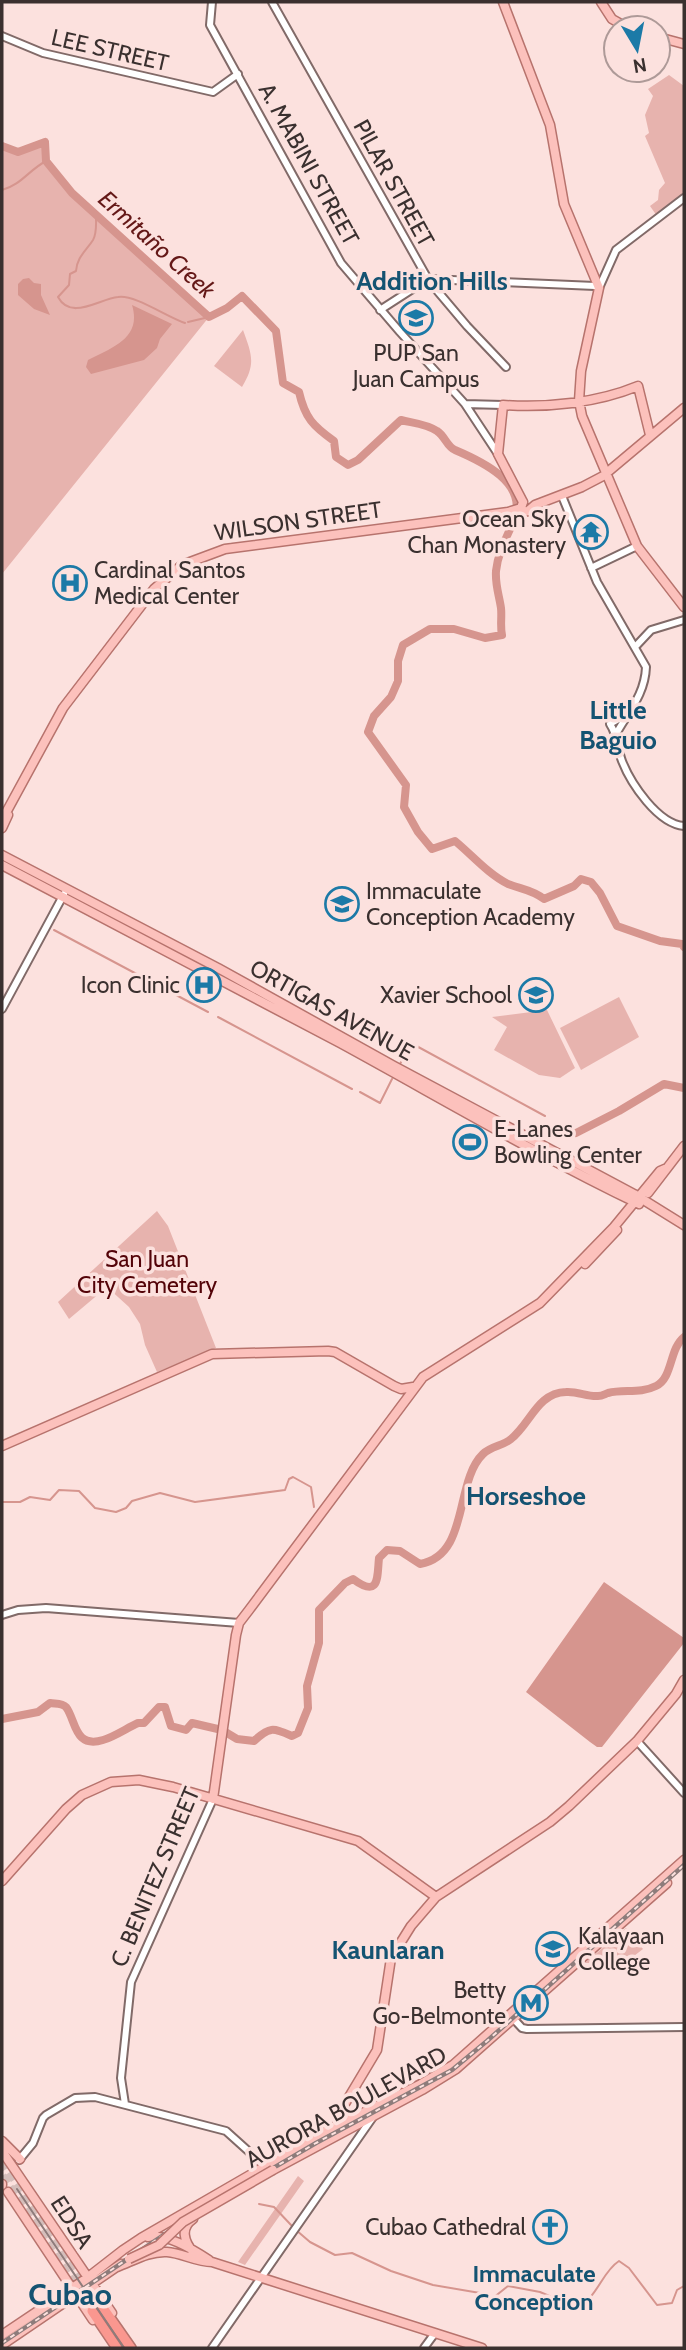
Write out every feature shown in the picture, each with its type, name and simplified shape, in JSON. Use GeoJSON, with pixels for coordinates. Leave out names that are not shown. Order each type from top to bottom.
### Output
{"type":"FeatureCollection","features":[{"type":"Feature","properties":{"kind":"highway","name":"EDSA"},"geometry":{"type":"LineString","coordinates":[[101,2300],[133,2348]]}},
{"type":"Feature","properties":{"kind":"highway","name":"EDSA"},"geometry":{"type":"LineString","coordinates":[[92,2311],[115,2348]]}},
{"type":"Feature","properties":{"kind":"main road"},"geometry":{"type":"LineString","coordinates":[[503,2],[550,125],[564,204],[599,288],[581,371],[579,401],[590,439],[637,546],[684,607]]}},
{"type":"Feature","properties":{"kind":"main road"},"geometry":{"type":"LineString","coordinates":[[498,454],[503,405],[542,406],[579,401],[638,386],[650,435]]}},
{"type":"Feature","properties":{"kind":"main road","name":"WILSON STREET"},"geometry":{"type":"LineString","coordinates":[[2,820],[63,708],[162,580],[182,565],[206,554],[262,542],[516,510],[535,505],[562,496],[606,473],[684,408]]}},
{"type":"Feature","properties":{"kind":"main road","name":"A. MABINI STREET"},"geometry":{"type":"LineString","coordinates":[[498,454],[516,510]]}},
{"type":"Feature","properties":{"kind":"main road","name":"WILSON STREET"},"geometry":{"type":"LineString","coordinates":[[2,828],[66,709],[98,662]]}},
{"type":"Feature","properties":{"kind":"main road","name":"ORTIGAS AVENUE"},"geometry":{"type":"LineString","coordinates":[[2,855],[64,893],[218,968],[396,1072],[618,1194],[639,1200]]}},
{"type":"Feature","properties":{"kind":"main road","name":"ORTIGAS AVENUE"},"geometry":{"type":"LineString","coordinates":[[2,865],[53,893],[64,893]]}},
{"type":"Feature","properties":{"kind":"main road"},"geometry":{"type":"LineString","coordinates":[[34,889],[53,893]]}},
{"type":"Feature","properties":{"kind":"main road","name":"ORTIGAS AVENUE"},"geometry":{"type":"LineString","coordinates":[[396,1072],[639,1200]]}},
{"type":"Feature","properties":{"kind":"main road"},"geometry":{"type":"LineString","coordinates":[[2,1447],[215,1353],[328,1351],[335,1352],[401,1389],[425,1381],[539,1309],[607,1241],[660,1171],[667,1168],[684,1146]]}},
{"type":"Feature","properties":{"kind":"main road"},"geometry":{"type":"LineString","coordinates":[[618,1194],[626,1206],[624,1215]]}},
{"type":"Feature","properties":{"kind":"main road"},"geometry":{"type":"LineString","coordinates":[[417,1384],[423,1377],[540,1303],[639,1200]]}},
{"type":"Feature","properties":{"kind":"main road"},"geometry":{"type":"LineString","coordinates":[[639,1200],[665,1218],[684,1225]]}},
{"type":"Feature","properties":{"kind":"main road","name":"C. BENITEZ STREET"},"geometry":{"type":"LineString","coordinates":[[215,1797],[239,1623],[417,1384]]}},
{"type":"Feature","properties":{"kind":"main road"},"geometry":{"type":"LineString","coordinates":[[394,1386],[401,1395],[402,1404]]}},
{"type":"Feature","properties":{"kind":"main road"},"geometry":{"type":"LineString","coordinates":[[340,2128],[344,2105],[374,2059],[394,1950],[411,1926],[436,1897],[550,1822],[638,1741],[684,1680]]}},
{"type":"Feature","properties":{"kind":"main road"},"geometry":{"type":"LineString","coordinates":[[2,1881],[74,1801],[97,1787],[113,1782],[139,1780],[215,1797],[358,1841],[436,1897]]}},
{"type":"Feature","properties":{"kind":"main road","name":"AURORA BOULEVARD"},"geometry":{"type":"LineString","coordinates":[[2,2346],[90,2281],[162,2243],[183,2222],[269,2168],[301,2155],[340,2128],[375,2114],[456,2069],[684,1860]]}},
{"type":"Feature","properties":{"kind":"main road","name":"AURORA BOULEVARD"},"geometry":{"type":"LineString","coordinates":[[90,2281],[117,2255],[135,2244],[453,2064],[512,2017],[684,1867]]}},
{"type":"Feature","properties":{"kind":"main road"},"geometry":{"type":"LineString","coordinates":[[2,2141],[20,2159]]}},
{"type":"Feature","properties":{"kind":"main road","name":"EDSA"},"geometry":{"type":"LineString","coordinates":[[2,2151],[101,2300]]}},
{"type":"Feature","properties":{"kind":"main road"},"geometry":{"type":"LineString","coordinates":[[193,2252],[184,2235],[190,2221],[301,2155]]}},
{"type":"Feature","properties":{"kind":"main road","name":"EDSA"},"geometry":{"type":"LineString","coordinates":[[4,2187],[115,2348]]}},
{"type":"Feature","properties":{"kind":"main road"},"geometry":{"type":"LineString","coordinates":[[135,2244],[157,2236],[175,2241],[212,2262],[482,2348]]}},
{"type":"Feature","properties":{"kind":"main road"},"geometry":{"type":"LineString","coordinates":[[117,2267],[146,2255],[169,2252],[212,2262]]}},
{"type":"Feature","properties":{"kind":"main road"},"geometry":{"type":"LineString","coordinates":[[65,2279],[75,2280],[80,2274],[78,2266],[109,2262]]}},
{"type":"Feature","properties":{"kind":"main road","name":"AURORA BOULEVARD"},"geometry":{"type":"LineString","coordinates":[[2,2335],[74,2292]]}},
{"type":"Feature","properties":{"kind":"main road"},"geometry":{"type":"LineString","coordinates":[[83,2305],[85,2293],[92,2292],[101,2300]]}},
{"type":"Feature","properties":{"kind":"street","name":"A. MABINI STREET"},"geometry":{"type":"LineString","coordinates":[[212,2],[210,25],[341,263],[465,404],[498,454]]}},
{"type":"Feature","properties":{"kind":"street","name":"PILAR STREET"},"geometry":{"type":"LineString","coordinates":[[272,2],[428,279],[506,367]]}},
{"type":"Feature","properties":{"kind":"street","name":"LEE STREET"},"geometry":{"type":"LineString","coordinates":[[2,36],[43,53],[213,92],[238,74]]}},
{"type":"Feature","properties":{"kind":"street"},"geometry":{"type":"LineString","coordinates":[[380,310],[428,279],[599,288],[616,250],[684,198]]}},
{"type":"Feature","properties":{"kind":"street"},"geometry":{"type":"LineString","coordinates":[[465,404],[503,405]]}},
{"type":"Feature","properties":{"kind":"street"},"geometry":{"type":"LineString","coordinates":[[562,496],[584,555],[644,660],[646,676],[640,694],[616,734],[624,765],[658,814],[673,824],[684,827]]}},
{"type":"Feature","properties":{"kind":"street"},"geometry":{"type":"LineString","coordinates":[[591,568],[637,546]]}},
{"type":"Feature","properties":{"kind":"street"},"geometry":{"type":"LineString","coordinates":[[635,647],[651,630],[684,620]]}},
{"type":"Feature","properties":{"kind":"street"},"geometry":{"type":"LineString","coordinates":[[2,1009],[64,893]]}},
{"type":"Feature","properties":{"kind":"street"},"geometry":{"type":"LineString","coordinates":[[2,1615],[18,1610],[46,1608],[239,1623]]}},
{"type":"Feature","properties":{"kind":"street"},"geometry":{"type":"LineString","coordinates":[[638,1741],[684,1793]]}},
{"type":"Feature","properties":{"kind":"street","name":"C. BENITEZ STREET"},"geometry":{"type":"LineString","coordinates":[[125,2104],[121,2078],[131,1982],[215,1797]]}},
{"type":"Feature","properties":{"kind":"street"},"geometry":{"type":"LineString","coordinates":[[512,2017],[522,2028],[527,2029],[684,2027]]}},
{"type":"Feature","properties":{"kind":"street"},"geometry":{"type":"LineString","coordinates":[[13,2167],[33,2143],[43,2118],[75,2098],[95,2097],[226,2131],[269,2168]]}},
{"type":"Feature","properties":{"kind":"street"},"geometry":{"type":"LineString","coordinates":[[212,2348],[382,2103]]}},
{"type":"Feature","properties":{"kind":"street"},"geometry":{"type":"LineString","coordinates":[[424,2348],[435,2333]]}},
{"type":"Feature","properties":{"kind":"green space"},"geometry":{"type":"Polygon","coordinates":[[[672,77],[684,86],[684,195],[657,216],[650,206],[658,200],[659,190],[665,183],[645,136],[649,133],[645,115],[653,96],[648,89],[656,84],[672,84],[672,77]]]}},
{"type":"Feature","properties":{"kind":"green space"},"geometry":{"type":"Polygon","coordinates":[[[45,142],[46,161],[72,193],[209,317],[2,574],[2,146],[18,152],[45,142]]]}},
{"type":"Feature","properties":{"kind":"green space"},"geometry":{"type":"Polygon","coordinates":[[[243,330],[249,346],[251,365],[242,387],[214,366],[243,330]]]}},
{"type":"Feature","properties":{"kind":"green space"},"geometry":{"type":"Polygon","coordinates":[[[619,997],[639,1037],[581,1070],[560,1028],[619,997]]]}},
{"type":"Feature","properties":{"kind":"green space"},"geometry":{"type":"Polygon","coordinates":[[[547,1010],[575,1068],[560,1078],[539,1075],[494,1050],[507,1027],[492,1017],[547,1010]]]}},
{"type":"Feature","properties":{"kind":"green space","name":"San Juan City Cemetery"},"geometry":{"type":"Polygon","coordinates":[[[157,1211],[168,1226],[216,1348],[157,1372],[145,1345],[140,1324],[129,1307],[107,1287],[69,1319],[58,1302],[157,1211]]]}},
{"type":"Feature","properties":{"kind":"green space"},"geometry":{"type":"Polygon","coordinates":[[[626,1928],[643,1949],[625,1963],[585,1963],[626,1928]]]}},
{"type":"Feature","properties":{"kind":"green space"},"geometry":{"type":"Polygon","coordinates":[[[298,2176],[304,2181],[245,2265],[238,2262],[298,2176]]]}},
{"type":"Feature","properties":{"kind":"shaded area"},"geometry":{"type":"Polygon","coordinates":[[[29,278],[34,283],[41,284],[41,295],[50,315],[34,309],[18,295],[18,284],[29,278]]]}},
{"type":"Feature","properties":{"kind":"shaded area"},"geometry":{"type":"Polygon","coordinates":[[[132,305],[172,324],[160,339],[157,348],[144,360],[91,374],[86,367],[88,360],[116,346],[129,333],[133,326],[132,305]]]}},
{"type":"Feature","properties":{"kind":"shaded area"},"geometry":{"type":"Polygon","coordinates":[[[604,1582],[684,1638],[684,1643],[602,1747],[597,1747],[526,1692],[604,1582]]]}},
{"type":"Feature","properties":{"kind":"waterway","name":"Ermitaño Creek"},"geometry":{"type":"LineString","coordinates":[[2,146],[18,152],[45,142],[46,161],[72,193],[209,317],[242,296],[276,331],[283,383],[299,392],[311,421],[334,441],[336,457],[348,465],[358,460],[401,420],[424,425],[440,433],[452,449],[489,467],[509,484],[517,507],[496,571],[502,635],[485,638],[454,629],[430,629],[403,645],[398,661],[398,681],[391,697],[374,716],[368,732],[406,785],[404,807],[418,832],[432,849],[455,841],[501,880],[544,899],[574,886],[581,879],[591,882],[600,893],[617,926],[660,941],[682,944],[684,947]]}},
{"type":"Feature","properties":{"kind":"waterway"},"geometry":{"type":"LineString","coordinates":[[2,190],[15,185],[46,161]]}},
{"type":"Feature","properties":{"kind":"waterway"},"geometry":{"type":"LineString","coordinates":[[96,216],[94,237],[80,258],[76,271],[70,274],[69,285],[58,297],[64,304],[78,308],[125,297],[185,323]]}},
{"type":"Feature","properties":{"kind":"waterway"},"geometry":{"type":"LineString","coordinates":[[188,322],[209,317]]}},
{"type":"Feature","properties":{"kind":"waterway"},"geometry":{"type":"LineString","coordinates":[[54,930],[208,1012]]}},
{"type":"Feature","properties":{"kind":"waterway"},"geometry":{"type":"LineString","coordinates":[[218,1017],[352,1089]]}},
{"type":"Feature","properties":{"kind":"waterway"},"geometry":{"type":"LineString","coordinates":[[400,1064],[411,1043],[545,1116]]}},
{"type":"Feature","properties":{"kind":"waterway"},"geometry":{"type":"LineString","coordinates":[[360,1092],[380,1103],[392,1079]]}},
{"type":"Feature","properties":{"kind":"waterway"},"geometry":{"type":"LineString","coordinates":[[576,1133],[664,1084],[684,1088]]}},
{"type":"Feature","properties":{"kind":"waterway"},"geometry":{"type":"LineString","coordinates":[[2,1719],[38,1712],[50,1703],[60,1704],[66,1707],[81,1737],[93,1742],[144,1723],[159,1707],[165,1707],[171,1726],[186,1730],[192,1723],[222,1730],[237,1739],[254,1741],[272,1730],[292,1736],[298,1733],[308,1708],[307,1686],[319,1643],[319,1610],[345,1583],[353,1579],[362,1585],[373,1586],[377,1578],[379,1558],[387,1550],[400,1551],[420,1564],[436,1558],[447,1547],[454,1533],[468,1482],[474,1466],[483,1454],[511,1439],[541,1403],[556,1394],[570,1392],[599,1396],[656,1386],[665,1377],[679,1342],[684,1337]]}},
{"type":"Feature","properties":{"kind":"waterway"},"geometry":{"type":"LineString","coordinates":[[2,1502],[20,1502],[30,1497],[50,1500],[59,1490],[79,1491],[95,1508],[116,1512],[126,1508],[132,1501],[160,1493],[195,1502],[285,1490],[289,1479],[293,1477],[311,1487],[314,1507]]}},
{"type":"Feature","properties":{"kind":"waterway"},"geometry":{"type":"LineString","coordinates":[[259,2204],[274,2207],[292,2226]]}},
{"type":"Feature","properties":{"kind":"waterway"},"geometry":{"type":"LineString","coordinates":[[296,2230],[310,2242],[335,2255],[352,2253],[391,2271],[433,2285],[480,2293],[493,2298],[508,2286],[540,2292],[580,2305],[591,2296],[608,2271],[619,2261],[629,2268],[657,2305],[672,2303],[677,2290],[684,2286]]}},
{"type":"Feature","properties":{"kind":"tunnel"},"geometry":{"type":"LineString","coordinates":[[2,2161],[101,2305]]}},
{"type":"Feature","properties":{"kind":"tunnel"},"geometry":{"type":"LineString","coordinates":[[2,2176],[92,2311]]}},
{"type":"Feature","properties":{"kind":"tram line"},"geometry":{"type":"LineString","coordinates":[[17,2189],[124,2348]]}},
{"type":"Feature","properties":{"kind":"railway"},"geometry":{"type":"LineString","coordinates":[[2,2343],[198,2212],[316,2143],[452,2070],[684,1865]]}},
{"type":"Feature","properties":{"kind":"place","name":"PUP San Juan Campus"},"geometry":{"type":"Point","coordinates":[416,318]}},
{"type":"Feature","properties":{"kind":"place","name":"Ocean Sky Chan Monastery"},"geometry":{"type":"Point","coordinates":[591,532]}},
{"type":"Feature","properties":{"kind":"place","name":"Cardinal Santos Medical Center"},"geometry":{"type":"Point","coordinates":[70,583]}},
{"type":"Feature","properties":{"kind":"place","name":"Immaculate Conception Academy"},"geometry":{"type":"Point","coordinates":[342,904]}},
{"type":"Feature","properties":{"kind":"place","name":"Icon Clinic"},"geometry":{"type":"Point","coordinates":[204,985]}},
{"type":"Feature","properties":{"kind":"place","name":"Xavier School"},"geometry":{"type":"Point","coordinates":[536,995]}},
{"type":"Feature","properties":{"kind":"place","name":"E-Lanes Bowling Center"},"geometry":{"type":"Point","coordinates":[470,1142]}},
{"type":"Feature","properties":{"kind":"place","name":"Kalayaan College"},"geometry":{"type":"Point","coordinates":[553,1949]}},
{"type":"Feature","properties":{"kind":"place","name":"Betty Go-Belmonte"},"geometry":{"type":"Point","coordinates":[531,2003]}},
{"type":"Feature","properties":{"kind":"place","name":"Cubao Cathedral"},"geometry":{"type":"Point","coordinates":[550,2227]}},
{"type":"Feature","properties":{"kind":"district","name":"Addition Hills"},"geometry":{"type":"Point","coordinates":[432,281]}},
{"type":"Feature","properties":{"kind":"district","name":"Little Baguio"},"geometry":{"type":"Point","coordinates":[618,725]}},
{"type":"Feature","properties":{"kind":"district","name":"Horseshoe"},"geometry":{"type":"Point","coordinates":[526,1496]}},
{"type":"Feature","properties":{"kind":"district","name":"Kaunlaran"},"geometry":{"type":"Point","coordinates":[388,1950]}},
{"type":"Feature","properties":{"kind":"district","name":"Immaculate Conception"},"geometry":{"type":"Point","coordinates":[534,2287]}},
{"type":"Feature","properties":{"kind":"district","name":"Cubao"},"geometry":{"type":"Point","coordinates":[70,2294]}}]}
